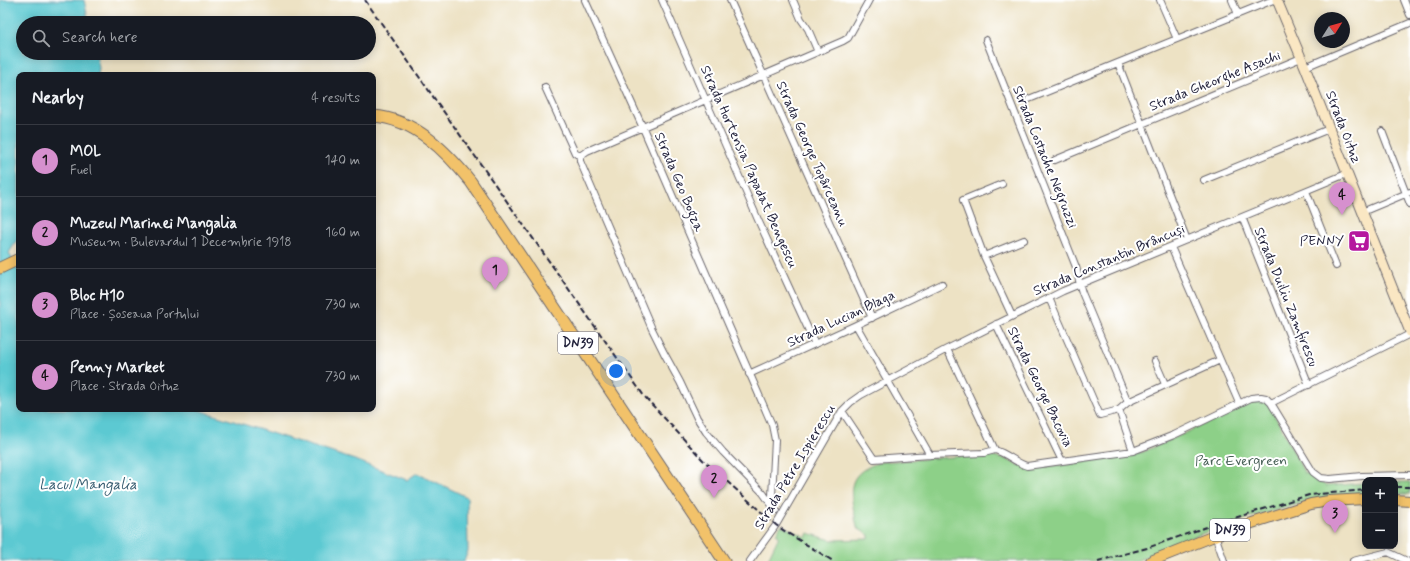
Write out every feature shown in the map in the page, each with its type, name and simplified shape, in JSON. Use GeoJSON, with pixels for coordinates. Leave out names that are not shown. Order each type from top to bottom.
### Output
{"type":"FeatureCollection","features":[{"type":"Feature","properties":{"kind":"highway","name":"DN39"},"geometry":{"type":"LineString","coordinates":[[376,116],[402,123],[422,134],[439,146],[454,161],[485,202],[724,561]]}},
{"type":"Feature","properties":{"kind":"highway"},"geometry":{"type":"LineString","coordinates":[[0,268],[16,260]]}},
{"type":"Feature","properties":{"kind":"main road","name":"Strada Oituz"},"geometry":{"type":"LineString","coordinates":[[1277,0],[1410,333]]}},
{"type":"Feature","properties":{"kind":"main road","name":"DN39"},"geometry":{"type":"LineString","coordinates":[[1151,561],[1215,535],[1311,504],[1329,501],[1362,499]]}},
{"type":"Feature","properties":{"kind":"main road"},"geometry":{"type":"LineString","coordinates":[[1398,500],[1410,501]]}},
{"type":"Feature","properties":{"kind":"street","name":"Strada Geo Bogza"},"geometry":{"type":"LineString","coordinates":[[585,0],[643,128],[772,425],[775,440],[772,496],[776,511]]}},
{"type":"Feature","properties":{"kind":"street","name":"Strada Hortensia Papadat Bengescu"},"geometry":{"type":"LineString","coordinates":[[662,0],[759,222],[815,344]]}},
{"type":"Feature","properties":{"kind":"street","name":"Strada George Topârceanu"},"geometry":{"type":"LineString","coordinates":[[730,0],[872,318]]}},
{"type":"Feature","properties":{"kind":"street"},"geometry":{"type":"LineString","coordinates":[[793,0],[818,52]]}},
{"type":"Feature","properties":{"kind":"street"},"geometry":{"type":"LineString","coordinates":[[580,156],[587,151],[764,76],[848,38],[869,0]]}},
{"type":"Feature","properties":{"kind":"street"},"geometry":{"type":"LineString","coordinates":[[1160,0],[1177,39]]}},
{"type":"Feature","properties":{"kind":"street"},"geometry":{"type":"LineString","coordinates":[[1232,0],[1238,14]]}},
{"type":"Feature","properties":{"kind":"street"},"geometry":{"type":"LineString","coordinates":[[1029,99],[1273,0]]}},
{"type":"Feature","properties":{"kind":"street"},"geometry":{"type":"LineString","coordinates":[[1404,0],[1410,15]]}},
{"type":"Feature","properties":{"kind":"street","name":"Strada Gheorghe Asachi"},"geometry":{"type":"LineString","coordinates":[[1187,240],[1142,124],[1303,62],[1410,23]]}},
{"type":"Feature","properties":{"kind":"street","name":"Strada Costache Negruzzi"},"geometry":{"type":"LineString","coordinates":[[986,40],[1076,267],[1079,277],[1079,285]]}},
{"type":"Feature","properties":{"kind":"street"},"geometry":{"type":"LineString","coordinates":[[1055,160],[1142,124],[1118,63]]}},
{"type":"Feature","properties":{"kind":"street"},"geometry":{"type":"LineString","coordinates":[[545,87],[575,153],[580,156]]}},
{"type":"Feature","properties":{"kind":"street"},"geometry":{"type":"LineString","coordinates":[[1204,180],[1329,129]]}},
{"type":"Feature","properties":{"kind":"street"},"geometry":{"type":"LineString","coordinates":[[1382,130],[1408,193],[1410,204]]}},
{"type":"Feature","properties":{"kind":"street"},"geometry":{"type":"LineString","coordinates":[[580,156],[580,161],[652,329],[697,418],[706,432],[723,452],[764,493],[779,518]]}},
{"type":"Feature","properties":{"kind":"street","name":"Strada Constantin Brâncuși"},"geometry":{"type":"LineString","coordinates":[[888,381],[947,349],[1049,298],[1346,174]]}},
{"type":"Feature","properties":{"kind":"street"},"geometry":{"type":"LineString","coordinates":[[1002,184],[963,200],[984,256],[1012,316]]}},
{"type":"Feature","properties":{"kind":"street"},"geometry":{"type":"LineString","coordinates":[[1306,191],[1336,266]]}},
{"type":"Feature","properties":{"kind":"street"},"geometry":{"type":"LineString","coordinates":[[1362,212],[1408,193]]}},
{"type":"Feature","properties":{"kind":"street","name":"Strada Duiliu Zamfirescu"},"geometry":{"type":"LineString","coordinates":[[1242,217],[1309,385]]}},
{"type":"Feature","properties":{"kind":"street"},"geometry":{"type":"LineString","coordinates":[[984,256],[1024,240]]}},
{"type":"Feature","properties":{"kind":"street"},"geometry":{"type":"LineString","coordinates":[[1171,247],[1239,404]]}},
{"type":"Feature","properties":{"kind":"street","name":"Strada Lucian Blaga"},"geometry":{"type":"LineString","coordinates":[[749,374],[872,318],[942,284]]}},
{"type":"Feature","properties":{"kind":"street"},"geometry":{"type":"LineString","coordinates":[[1079,285],[1128,402]]}},
{"type":"Feature","properties":{"kind":"street"},"geometry":{"type":"LineString","coordinates":[[1049,298],[1100,415],[1120,410],[1128,402],[1220,360]]}},
{"type":"Feature","properties":{"kind":"street","name":"Strada George Bacovia"},"geometry":{"type":"LineString","coordinates":[[996,324],[1062,461]]}},
{"type":"Feature","properties":{"kind":"street"},"geometry":{"type":"LineString","coordinates":[[856,325],[930,455]]}},
{"type":"Feature","properties":{"kind":"street"},"geometry":{"type":"LineString","coordinates":[[1272,403],[1410,333]]}},
{"type":"Feature","properties":{"kind":"street"},"geometry":{"type":"LineString","coordinates":[[947,349],[995,450]]}},
{"type":"Feature","properties":{"kind":"street"},"geometry":{"type":"LineString","coordinates":[[1155,360],[1165,384]]}},
{"type":"Feature","properties":{"kind":"street","name":"Strada Petre Ispierescu"},"geometry":{"type":"LineString","coordinates":[[750,561],[772,531],[842,410],[861,395],[888,381]]}},
{"type":"Feature","properties":{"kind":"street"},"geometry":{"type":"LineString","coordinates":[[842,410],[874,460],[930,455],[984,453],[995,450],[1004,453],[1027,466],[1133,451],[1174,435],[1251,398],[1261,397],[1266,398],[1272,403],[1313,472],[1321,478],[1330,479],[1362,476],[1410,475]]}},
{"type":"Feature","properties":{"kind":"street"},"geometry":{"type":"LineString","coordinates":[[1120,410],[1133,451]]}},
{"type":"Feature","properties":{"kind":"street"},"geometry":{"type":"LineString","coordinates":[[1215,535],[1224,561]]}},
{"type":"Feature","properties":{"kind":"street"},"geometry":{"type":"LineString","coordinates":[[1353,561],[1388,552],[1407,561]]}},
{"type":"Feature","properties":{"kind":"green space","name":"Parc Evergreen"},"geometry":{"type":"Polygon","coordinates":[[[1258,400],[1267,401],[1305,474],[1310,472],[1326,486],[1362,483],[1362,495],[1306,502],[1252,517],[1201,534],[1136,561],[767,561],[779,536],[776,534],[781,525],[806,537],[808,533],[831,540],[869,539],[869,535],[857,528],[852,496],[853,482],[862,471],[880,462],[981,455],[1006,459],[1018,465],[1048,466],[1143,452],[1258,400]]]}},
{"type":"Feature","properties":{"kind":"green space"},"geometry":{"type":"Polygon","coordinates":[[[1398,482],[1410,482],[1410,494],[1398,494],[1398,482]]]}},
{"type":"Feature","properties":{"kind":"water","name":"Lacul Mangalia"},"geometry":{"type":"Polygon","coordinates":[[[0,0],[84,0],[87,16],[16,16],[16,60],[97,60],[99,68],[98,72],[16,72],[16,242],[9,253],[16,266],[16,412],[205,412],[358,461],[407,480],[417,473],[467,497],[468,551],[464,561],[0,561],[0,0]]]}},
{"type":"Feature","properties":{"kind":"railway"},"geometry":{"type":"LineString","coordinates":[[365,0],[644,396],[703,460],[776,525],[833,561]]}},
{"type":"Feature","properties":{"kind":"railway"},"geometry":{"type":"LineString","coordinates":[[1398,487],[1410,487]]}},
{"type":"Feature","properties":{"kind":"railway"},"geometry":{"type":"LineString","coordinates":[[1098,561],[1147,548],[1212,525],[1309,495],[1362,490]]}},
{"type":"Feature","properties":{"kind":"place","name":"Penny Market"},"geometry":{"type":"Point","coordinates":[1342,215]}},
{"type":"Feature","properties":{"kind":"place","name":"PENNY"},"geometry":{"type":"Point","coordinates":[1359,241]}},
{"type":"Feature","properties":{"kind":"place","name":"MOL"},"geometry":{"type":"Point","coordinates":[495,290]}},
{"type":"Feature","properties":{"kind":"place","name":"Muzeul Marinei Mangalia"},"geometry":{"type":"Point","coordinates":[714,498]}},
{"type":"Feature","properties":{"kind":"place","name":"Bloc H10"},"geometry":{"type":"Point","coordinates":[1335,533]}}]}
